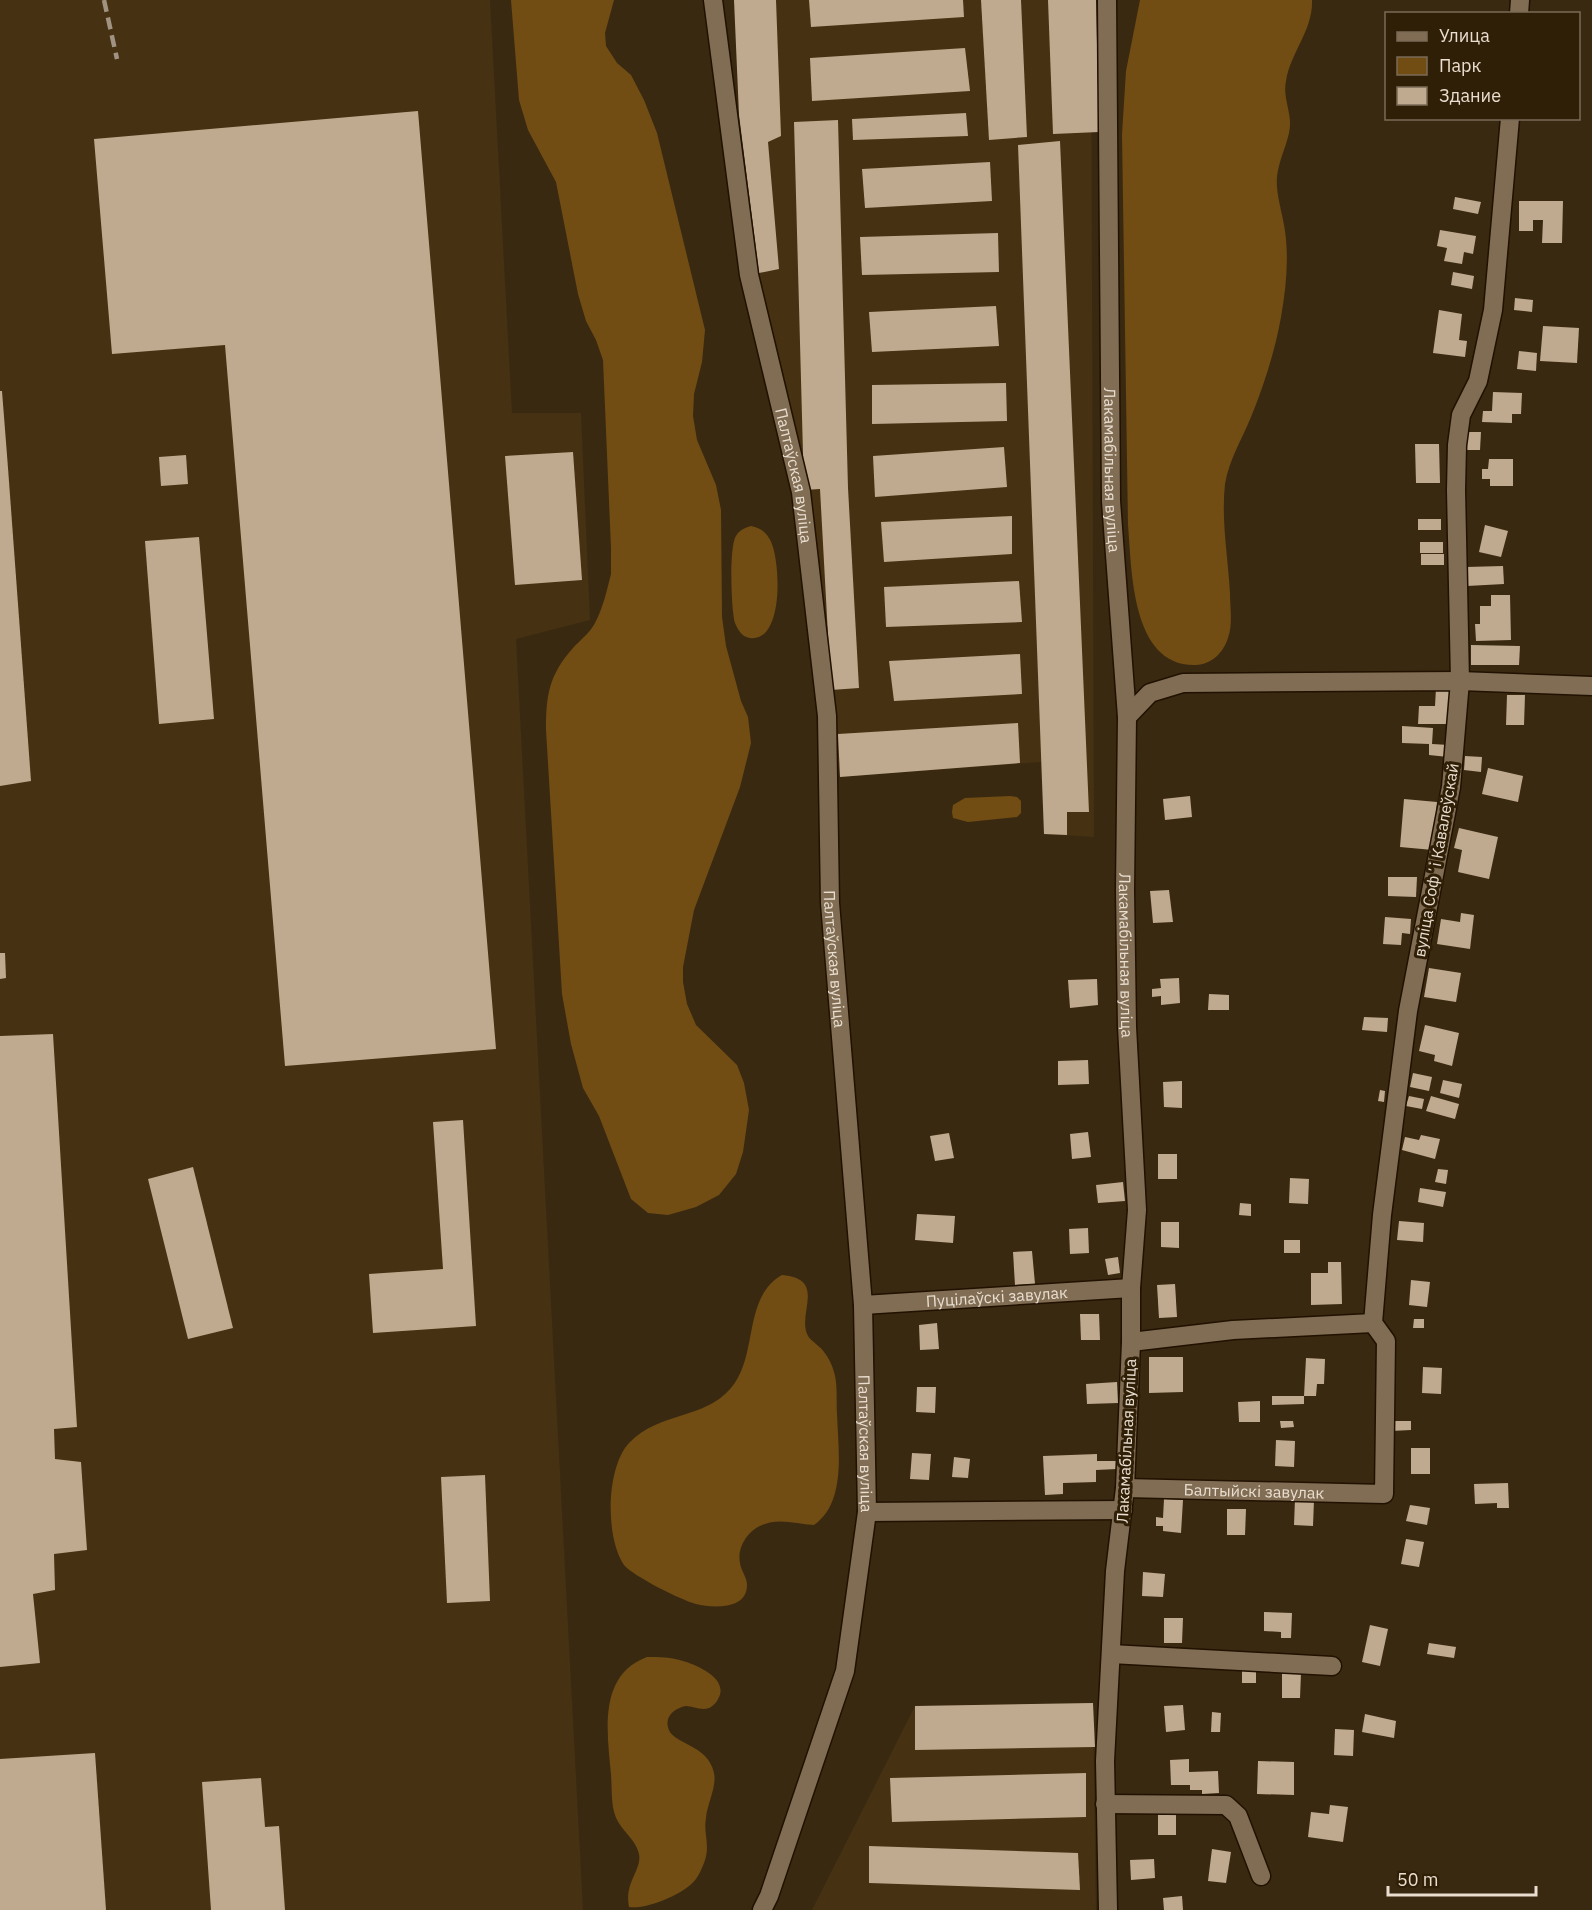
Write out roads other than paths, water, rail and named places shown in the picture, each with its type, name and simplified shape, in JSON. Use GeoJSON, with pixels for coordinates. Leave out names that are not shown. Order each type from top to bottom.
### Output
{"type":"FeatureCollection","features":[{"type":"Feature","properties":{"kind":"street","name":"Палтаўская вуліца"},"geometry":{"type":"LineString","coordinates":[[713,0],[749,275],[801,492],[827,716],[830,903],[862,1305],[867,1512],[845,1671],[769,1896],[762,1910]]}},
{"type":"Feature","properties":{"kind":"street","name":"Лакамабільная вуліца"},"geometry":{"type":"LineString","coordinates":[[1107,0],[1111,501],[1127,717],[1125,890],[1127,1027],[1137,1210],[1131,1288],[1125,1488],[1115,1571],[1105,1761],[1108,1910]]}},
{"type":"Feature","properties":{"kind":"street","name":"вуліца Софʼі Кавалеўскай"},"geometry":{"type":"LineString","coordinates":[[1373,1323],[1382,1215],[1408,1011],[1451,787],[1460,681],[1457,445],[1461,415],[1478,381],[1493,310],[1510,120]]}},
{"type":"Feature","properties":{"kind":"street"},"geometry":{"type":"LineString","coordinates":[[1127,717],[1150,693],[1183,683],[1460,681],[1592,686]]}},
{"type":"Feature","properties":{"kind":"street","name":"Пуцілаўскі завулак"},"geometry":{"type":"LineString","coordinates":[[862,1305],[1131,1288]]}},
{"type":"Feature","properties":{"kind":"street"},"geometry":{"type":"LineString","coordinates":[[1131,1342],[1233,1330],[1373,1323]]}},
{"type":"Feature","properties":{"kind":"street","name":"Балтыйскі завулак"},"geometry":{"type":"LineString","coordinates":[[1125,1488],[1384,1494],[1386,1341],[1373,1323]]}},
{"type":"Feature","properties":{"kind":"street"},"geometry":{"type":"LineString","coordinates":[[867,1512],[1123,1510]]}},
{"type":"Feature","properties":{"kind":"street"},"geometry":{"type":"LineString","coordinates":[[1111,1654],[1332,1666]]}},
{"type":"Feature","properties":{"kind":"street"},"geometry":{"type":"LineString","coordinates":[[1105,1804],[1226,1805],[1238,1816],[1261,1876]]}},
{"type":"Feature","properties":{"kind":"railway"},"geometry":{"type":"LineString","coordinates":[[104,0],[117,59]]}}]}
